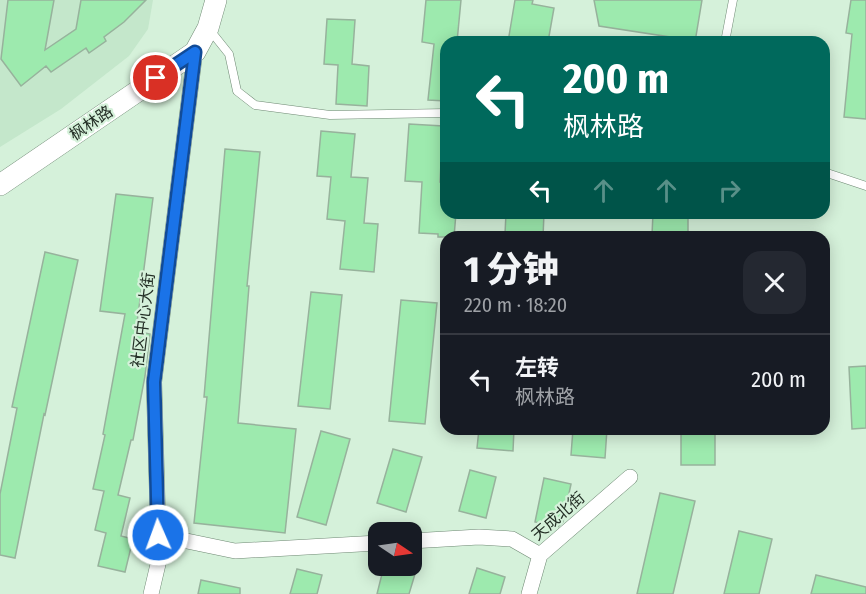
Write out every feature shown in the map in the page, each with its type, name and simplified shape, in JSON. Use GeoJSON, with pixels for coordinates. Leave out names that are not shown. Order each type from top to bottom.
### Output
{"type":"FeatureCollection","features":[{"type":"Feature","properties":{"kind":"street","name":"枫林路"},"geometry":{"type":"LineString","coordinates":[[0,185],[195,52],[208,28],[216,0]]}},
{"type":"Feature","properties":{"kind":"street","name":"社区中心大街"},"geometry":{"type":"LineString","coordinates":[[151,594],[159,560],[154,382],[195,52]]}},
{"type":"Feature","properties":{"kind":"street","name":"天成北街"},"geometry":{"type":"LineString","coordinates":[[529,594],[540,555],[630,477]]}},
{"type":"Feature","properties":{"kind":"street"},"geometry":{"type":"LineString","coordinates":[[158,535],[235,552],[368,544]]}},
{"type":"Feature","properties":{"kind":"street"},"geometry":{"type":"LineString","coordinates":[[422,540],[479,537],[512,539],[540,555]]}},
{"type":"Feature","properties":{"kind":"lane"},"geometry":{"type":"LineString","coordinates":[[726,36],[733,0]]}},
{"type":"Feature","properties":{"kind":"lane"},"geometry":{"type":"LineString","coordinates":[[208,28],[229,54],[237,91],[255,105],[330,115],[440,113]]}},
{"type":"Feature","properties":{"kind":"lane"},"geometry":{"type":"LineString","coordinates":[[830,174],[866,186]]}},
{"type":"Feature","properties":{"kind":"shaded area"},"geometry":{"type":"Polygon","coordinates":[[[0,0],[153,0],[148,29],[129,56],[61,109],[0,147],[0,0]]]}},
{"type":"Feature","properties":{"kind":"building"},"geometry":{"type":"Polygon","coordinates":[[[8,0],[54,0],[45,50],[76,29],[81,0],[146,0],[124,22],[104,37],[106,41],[89,53],[86,48],[51,72],[46,66],[21,86],[1,59],[8,0]]]}},
{"type":"Feature","properties":{"kind":"building"},"geometry":{"type":"Polygon","coordinates":[[[426,0],[461,0],[458,36],[440,36],[440,101],[428,100],[434,44],[422,42],[426,0]]]}},
{"type":"Feature","properties":{"kind":"building"},"geometry":{"type":"Polygon","coordinates":[[[515,0],[533,0],[532,4],[554,8],[549,36],[509,36],[515,0]]]}},
{"type":"Feature","properties":{"kind":"building"},"geometry":{"type":"Polygon","coordinates":[[[594,0],[702,0],[696,36],[664,36],[599,26],[594,0]]]}},
{"type":"Feature","properties":{"kind":"building"},"geometry":{"type":"Polygon","coordinates":[[[851,0],[866,0],[866,119],[844,117],[852,34],[846,33],[851,0]]]}},
{"type":"Feature","properties":{"kind":"building"},"geometry":{"type":"Polygon","coordinates":[[[327,19],[355,20],[352,64],[369,66],[367,106],[336,104],[338,65],[324,64],[327,19]]]}},
{"type":"Feature","properties":{"kind":"building"},"geometry":{"type":"Polygon","coordinates":[[[409,124],[440,126],[440,219],[456,219],[454,231],[440,231],[440,237],[438,234],[419,233],[422,182],[405,181],[409,124]]]}},
{"type":"Feature","properties":{"kind":"building"},"geometry":{"type":"Polygon","coordinates":[[[321,131],[355,134],[351,177],[368,178],[364,223],[378,224],[374,272],[340,269],[345,221],[327,219],[331,177],[317,176],[321,131]]]}},
{"type":"Feature","properties":{"kind":"building"},"geometry":{"type":"Polygon","coordinates":[[[225,149],[260,152],[247,286],[249,286],[238,423],[296,429],[285,533],[194,523],[207,397],[204,397],[225,149]]]}},
{"type":"Feature","properties":{"kind":"building"},"geometry":{"type":"Polygon","coordinates":[[[116,194],[153,198],[136,331],[150,334],[133,440],[131,440],[118,495],[130,498],[121,536],[133,539],[125,572],[98,566],[106,533],[95,530],[104,491],[93,489],[105,435],[103,434],[125,314],[100,311],[116,194]]]}},
{"type":"Feature","properties":{"kind":"building"},"geometry":{"type":"Polygon","coordinates":[[[506,219],[544,219],[543,231],[505,231],[506,219]]]}},
{"type":"Feature","properties":{"kind":"building"},"geometry":{"type":"Polygon","coordinates":[[[653,219],[688,219],[688,231],[652,231],[653,219]]]}},
{"type":"Feature","properties":{"kind":"building"},"geometry":{"type":"Polygon","coordinates":[[[45,252],[78,260],[15,558],[0,555],[0,494],[17,408],[12,407],[45,252]]]}},
{"type":"Feature","properties":{"kind":"building"},"geometry":{"type":"Polygon","coordinates":[[[311,292],[342,295],[330,409],[298,406],[311,292]]]}},
{"type":"Feature","properties":{"kind":"building"},"geometry":{"type":"Polygon","coordinates":[[[401,300],[437,303],[425,424],[389,421],[401,300]]]}},
{"type":"Feature","properties":{"kind":"building"},"geometry":{"type":"Polygon","coordinates":[[[866,366],[866,428],[852,429],[849,367],[866,366]]]}},
{"type":"Feature","properties":{"kind":"building"},"geometry":{"type":"Polygon","coordinates":[[[321,431],[350,439],[326,525],[297,517],[321,431]]]}},
{"type":"Feature","properties":{"kind":"building"},"geometry":{"type":"Polygon","coordinates":[[[478,435],[514,435],[513,451],[477,448],[478,435]]]}},
{"type":"Feature","properties":{"kind":"building"},"geometry":{"type":"Polygon","coordinates":[[[573,435],[607,435],[605,458],[571,455],[573,435]]]}},
{"type":"Feature","properties":{"kind":"building"},"geometry":{"type":"Polygon","coordinates":[[[681,435],[715,435],[715,465],[681,465],[681,435]]]}},
{"type":"Feature","properties":{"kind":"building"},"geometry":{"type":"Polygon","coordinates":[[[393,449],[422,457],[406,512],[377,503],[393,449]]]}},
{"type":"Feature","properties":{"kind":"building"},"geometry":{"type":"Polygon","coordinates":[[[470,470],[496,477],[486,518],[459,511],[470,470]]]}},
{"type":"Feature","properties":{"kind":"building"},"geometry":{"type":"Polygon","coordinates":[[[544,478],[571,484],[563,522],[558,527],[535,522],[544,478]]]}},
{"type":"Feature","properties":{"kind":"building"},"geometry":{"type":"Polygon","coordinates":[[[660,493],[695,501],[673,594],[637,594],[660,493]]]}},
{"type":"Feature","properties":{"kind":"building"},"geometry":{"type":"Polygon","coordinates":[[[739,531],[772,539],[759,594],[724,594],[739,531]]]}},
{"type":"Feature","properties":{"kind":"building"},"geometry":{"type":"Polygon","coordinates":[[[477,568],[505,577],[500,594],[469,594],[477,568]]]}},
{"type":"Feature","properties":{"kind":"building"},"geometry":{"type":"Polygon","coordinates":[[[297,569],[322,575],[317,594],[290,594],[297,569]]]}},
{"type":"Feature","properties":{"kind":"building"},"geometry":{"type":"Polygon","coordinates":[[[816,575],[866,587],[866,594],[811,594],[816,575]]]}},
{"type":"Feature","properties":{"kind":"building"},"geometry":{"type":"Polygon","coordinates":[[[382,576],[414,576],[409,594],[377,594],[382,576]]]}},
{"type":"Feature","properties":{"kind":"building"},"geometry":{"type":"Polygon","coordinates":[[[201,580],[240,588],[240,594],[198,594],[201,580]]]}},
{"type":"Feature","properties":{"kind":"route"},"geometry":{"type":"LineString","coordinates":[[156,78],[195,52],[154,382],[158,535]]}}]}
